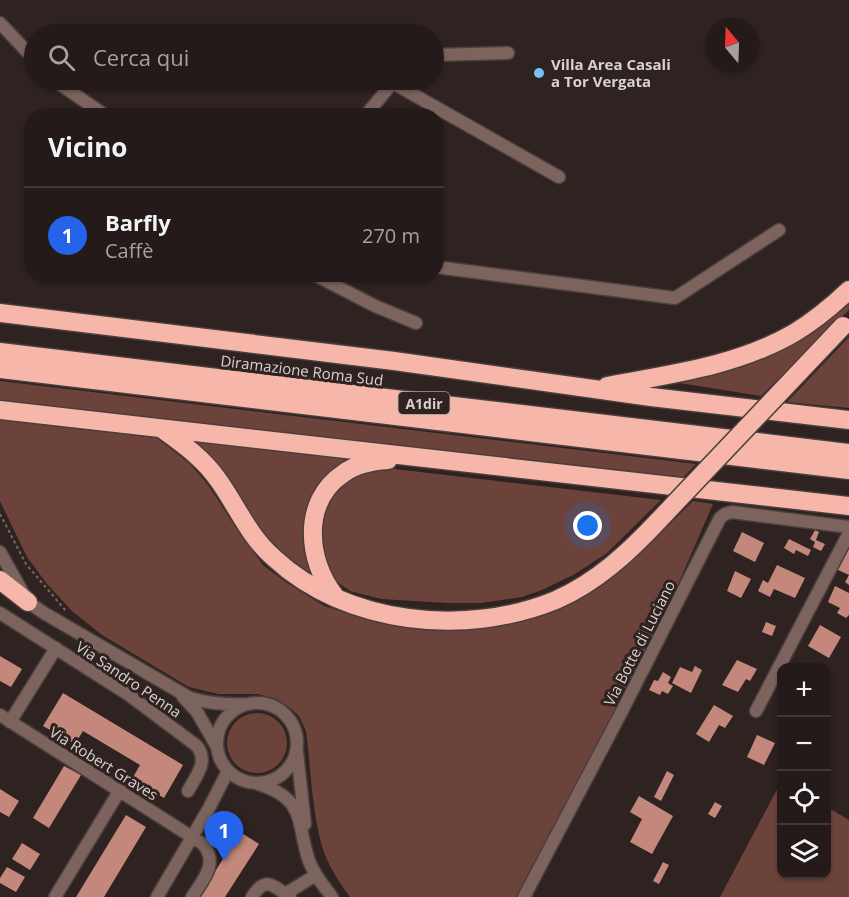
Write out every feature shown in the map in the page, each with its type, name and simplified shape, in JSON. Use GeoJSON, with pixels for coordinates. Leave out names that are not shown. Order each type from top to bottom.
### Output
{"type":"FeatureCollection","features":[{"type":"Feature","properties":{"kind":"highway"},"geometry":{"type":"LineString","coordinates":[[593,388],[706,367],[759,350],[802,328],[849,290]]}},
{"type":"Feature","properties":{"kind":"highway"},"geometry":{"type":"LineString","coordinates":[[0,313],[394,361],[678,401],[849,420]]}},
{"type":"Feature","properties":{"kind":"highway"},"geometry":{"type":"LineString","coordinates":[[160,428],[189,449],[208,467],[246,527],[264,549],[294,575],[365,610],[427,619],[468,619],[512,613],[556,599],[592,580],[622,558],[846,323]]}},
{"type":"Feature","properties":{"kind":"highway","name":"Diramazione Roma Sud"},"geometry":{"type":"LineString","coordinates":[[0,352],[849,453]]}},
{"type":"Feature","properties":{"kind":"highway","name":"A1dir"},"geometry":{"type":"LineString","coordinates":[[0,369],[849,470]]}},
{"type":"Feature","properties":{"kind":"highway"},"geometry":{"type":"LineString","coordinates":[[0,410],[849,506]]}},
{"type":"Feature","properties":{"kind":"highway"},"geometry":{"type":"LineString","coordinates":[[336,597],[322,576],[316,559],[313,539],[314,516],[325,493],[341,475],[355,467],[382,460],[425,458]]}},
{"type":"Feature","properties":{"kind":"highway"},"geometry":{"type":"LineString","coordinates":[[0,580],[28,602]]}},
{"type":"Feature","properties":{"kind":"street"},"geometry":{"type":"LineString","coordinates":[[0,22],[24,48]]}},
{"type":"Feature","properties":{"kind":"street"},"geometry":{"type":"LineString","coordinates":[[444,55],[508,53]]}},
{"type":"Feature","properties":{"kind":"street"},"geometry":{"type":"LineString","coordinates":[[68,90],[94,108]]}},
{"type":"Feature","properties":{"kind":"street"},"geometry":{"type":"LineString","coordinates":[[371,108],[386,90]]}},
{"type":"Feature","properties":{"kind":"street"},"geometry":{"type":"LineString","coordinates":[[410,90],[441,108]]}},
{"type":"Feature","properties":{"kind":"street"},"geometry":{"type":"LineString","coordinates":[[444,110],[560,177]]}},
{"type":"Feature","properties":{"kind":"street"},"geometry":{"type":"LineString","coordinates":[[444,268],[675,298],[779,230]]}},
{"type":"Feature","properties":{"kind":"street"},"geometry":{"type":"LineString","coordinates":[[328,282],[375,306],[416,323]]}},
{"type":"Feature","properties":{"kind":"street","name":"Via Botte di Luciano"},"geometry":{"type":"LineString","coordinates":[[524,897],[720,518],[732,512],[849,527]]}},
{"type":"Feature","properties":{"kind":"street"},"geometry":{"type":"LineString","coordinates":[[756,711],[849,533]]}},
{"type":"Feature","properties":{"kind":"street"},"geometry":{"type":"LineString","coordinates":[[0,552],[28,602],[172,689],[204,702],[269,705],[281,712],[293,727],[306,846]]}},
{"type":"Feature","properties":{"kind":"street","name":"Via Sandro Penna"},"geometry":{"type":"LineString","coordinates":[[0,613],[150,710],[197,746],[202,755],[202,763],[188,791]]}},
{"type":"Feature","properties":{"kind":"street"},"geometry":{"type":"LineString","coordinates":[[5,719],[56,648]]}},
{"type":"Feature","properties":{"kind":"street"},"geometry":{"type":"LineString","coordinates":[[172,689],[196,712],[228,771],[238,778],[276,790],[288,800],[298,816],[309,860],[316,875],[332,897]]}},
{"type":"Feature","properties":{"kind":"street"},"geometry":{"type":"LineString","coordinates":[[217,748],[219,729],[226,718],[237,709],[249,704]]}},
{"type":"Feature","properties":{"kind":"street","name":"Via Robert Graves"},"geometry":{"type":"LineString","coordinates":[[5,719],[192,836],[208,850],[211,861],[208,870],[192,897]]}},
{"type":"Feature","properties":{"kind":"street"},"geometry":{"type":"LineString","coordinates":[[256,783],[275,779],[285,771],[293,760],[296,747]]}},
{"type":"Feature","properties":{"kind":"street"},"geometry":{"type":"LineString","coordinates":[[157,897],[228,771]]}},
{"type":"Feature","properties":{"kind":"street"},"geometry":{"type":"LineString","coordinates":[[55,897],[120,790]]}},
{"type":"Feature","properties":{"kind":"street"},"geometry":{"type":"LineString","coordinates":[[252,897],[265,883],[288,895],[316,875]]}},
{"type":"Feature","properties":{"kind":"shaded area"},"geometry":{"type":"Polygon","coordinates":[[[849,300],[849,310],[761,396],[673,382],[849,300]]]}},
{"type":"Feature","properties":{"kind":"shaded area"},"geometry":{"type":"Polygon","coordinates":[[[849,337],[849,408],[787,402],[849,337]]]}},
{"type":"Feature","properties":{"kind":"shaded area"},"geometry":{"type":"Polygon","coordinates":[[[0,381],[696,464],[681,480],[0,401],[0,381]]]}},
{"type":"Feature","properties":{"kind":"shaded area"},"geometry":{"type":"Polygon","coordinates":[[[0,420],[157,438],[190,464],[208,485],[264,566],[324,606],[350,614],[376,618],[440,623],[574,599],[603,583],[630,563],[693,501],[713,504],[669,605],[604,734],[516,897],[350,897],[329,864],[320,838],[314,808],[306,731],[299,716],[276,699],[258,694],[218,694],[189,687],[102,635],[72,611],[47,584],[27,557],[0,501],[0,420]]]}},
{"type":"Feature","properties":{"kind":"shaded area"},"geometry":{"type":"Polygon","coordinates":[[[193,439],[355,460],[304,532],[308,558],[315,575],[296,566],[266,539],[220,466],[191,441],[193,439]]]}},
{"type":"Feature","properties":{"kind":"shaded area"},"geometry":{"type":"Polygon","coordinates":[[[386,468],[661,500],[607,553],[575,574],[542,590],[522,597],[481,603],[381,599],[350,591],[333,579],[317,541],[327,500],[356,473],[386,468]]]}},
{"type":"Feature","properties":{"kind":"shaded area"},"geometry":{"type":"Polygon","coordinates":[[[251,713],[263,713],[274,718],[282,726],[287,743],[285,755],[274,768],[263,773],[251,773],[240,768],[232,760],[227,749],[227,737],[232,726],[240,718],[251,713]]]}},
{"type":"Feature","properties":{"kind":"shaded area"},"geometry":{"type":"Polygon","coordinates":[[[777,790],[777,879],[831,879],[831,809],[849,820],[849,897],[720,897],[777,790]]]}},
{"type":"Feature","properties":{"kind":"building"},"geometry":{"type":"Polygon","coordinates":[[[815,530],[819,532],[816,540],[825,544],[821,551],[813,547],[815,542],[810,539],[815,530]]]}},
{"type":"Feature","properties":{"kind":"building"},"geometry":{"type":"Polygon","coordinates":[[[742,532],[764,543],[755,562],[733,551],[742,532]]]}},
{"type":"Feature","properties":{"kind":"building"},"geometry":{"type":"Polygon","coordinates":[[[789,539],[811,550],[808,556],[796,550],[794,554],[784,548],[789,539]]]}},
{"type":"Feature","properties":{"kind":"building"},"geometry":{"type":"Polygon","coordinates":[[[849,544],[849,575],[836,569],[849,544]]]}},
{"type":"Feature","properties":{"kind":"building"},"geometry":{"type":"Polygon","coordinates":[[[777,565],[805,578],[795,598],[774,589],[770,597],[758,591],[763,580],[768,583],[777,565]]]}},
{"type":"Feature","properties":{"kind":"building"},"geometry":{"type":"Polygon","coordinates":[[[735,571],[751,579],[741,598],[727,591],[735,571]]]}},
{"type":"Feature","properties":{"kind":"building"},"geometry":{"type":"Polygon","coordinates":[[[835,586],[849,593],[849,615],[846,618],[837,613],[840,608],[828,602],[835,586]]]}},
{"type":"Feature","properties":{"kind":"building"},"geometry":{"type":"Polygon","coordinates":[[[766,622],[776,626],[772,636],[762,632],[766,622]]]}},
{"type":"Feature","properties":{"kind":"building"},"geometry":{"type":"Polygon","coordinates":[[[820,625],[841,637],[829,658],[808,646],[820,625]]]}},
{"type":"Feature","properties":{"kind":"building"},"geometry":{"type":"Polygon","coordinates":[[[0,656],[22,669],[11,687],[0,681],[0,656]]]}},
{"type":"Feature","properties":{"kind":"building"},"geometry":{"type":"Polygon","coordinates":[[[737,660],[757,669],[750,681],[746,679],[738,692],[722,685],[737,660]]]}},
{"type":"Feature","properties":{"kind":"building"},"geometry":{"type":"Polygon","coordinates":[[[695,666],[702,670],[691,693],[672,683],[680,667],[692,672],[695,666]]]}},
{"type":"Feature","properties":{"kind":"building"},"geometry":{"type":"Polygon","coordinates":[[[663,672],[671,677],[668,683],[673,686],[668,694],[662,691],[660,695],[649,690],[654,680],[658,681],[663,672]]]}},
{"type":"Feature","properties":{"kind":"building"},"geometry":{"type":"Polygon","coordinates":[[[63,693],[183,765],[164,798],[132,779],[140,765],[83,731],[75,744],[43,726],[63,693]]]}},
{"type":"Feature","properties":{"kind":"building"},"geometry":{"type":"Polygon","coordinates":[[[714,705],[733,716],[725,728],[719,725],[709,742],[696,734],[714,705]]]}},
{"type":"Feature","properties":{"kind":"building"},"geometry":{"type":"Polygon","coordinates":[[[757,735],[775,743],[764,765],[747,757],[757,735]]]}},
{"type":"Feature","properties":{"kind":"building"},"geometry":{"type":"Polygon","coordinates":[[[64,766],[81,775],[49,828],[33,818],[64,766]]]}},
{"type":"Feature","properties":{"kind":"building"},"geometry":{"type":"Polygon","coordinates":[[[667,771],[674,775],[661,801],[654,797],[667,771]]]}},
{"type":"Feature","properties":{"kind":"building"},"geometry":{"type":"Polygon","coordinates":[[[0,789],[19,801],[9,817],[0,812],[0,789]]]}},
{"type":"Feature","properties":{"kind":"building"},"geometry":{"type":"Polygon","coordinates":[[[639,796],[673,816],[652,854],[630,842],[642,819],[630,812],[639,796]]]}},
{"type":"Feature","properties":{"kind":"building"},"geometry":{"type":"Polygon","coordinates":[[[715,802],[722,806],[715,818],[708,814],[715,802]]]}},
{"type":"Feature","properties":{"kind":"building"},"geometry":{"type":"Polygon","coordinates":[[[126,815],[146,827],[104,897],[76,897],[126,815]]]}},
{"type":"Feature","properties":{"kind":"building"},"geometry":{"type":"Polygon","coordinates":[[[240,832],[259,844],[225,897],[199,897],[240,832]]]}},
{"type":"Feature","properties":{"kind":"building"},"geometry":{"type":"Polygon","coordinates":[[[22,843],[40,854],[30,870],[12,859],[22,843]]]}},
{"type":"Feature","properties":{"kind":"building"},"geometry":{"type":"Polygon","coordinates":[[[663,862],[669,865],[659,884],[653,881],[663,862]]]}},
{"type":"Feature","properties":{"kind":"building"},"geometry":{"type":"Polygon","coordinates":[[[7,867],[25,877],[16,892],[0,883],[0,878],[7,867]]]}},
{"type":"Feature","properties":{"kind":"place","name":"Villa Area Casali a Tor Vergata"},"geometry":{"type":"Point","coordinates":[539,73]}},
{"type":"Feature","properties":{"kind":"place","name":"Barfly"},"geometry":{"type":"Point","coordinates":[224,861]}}]}
